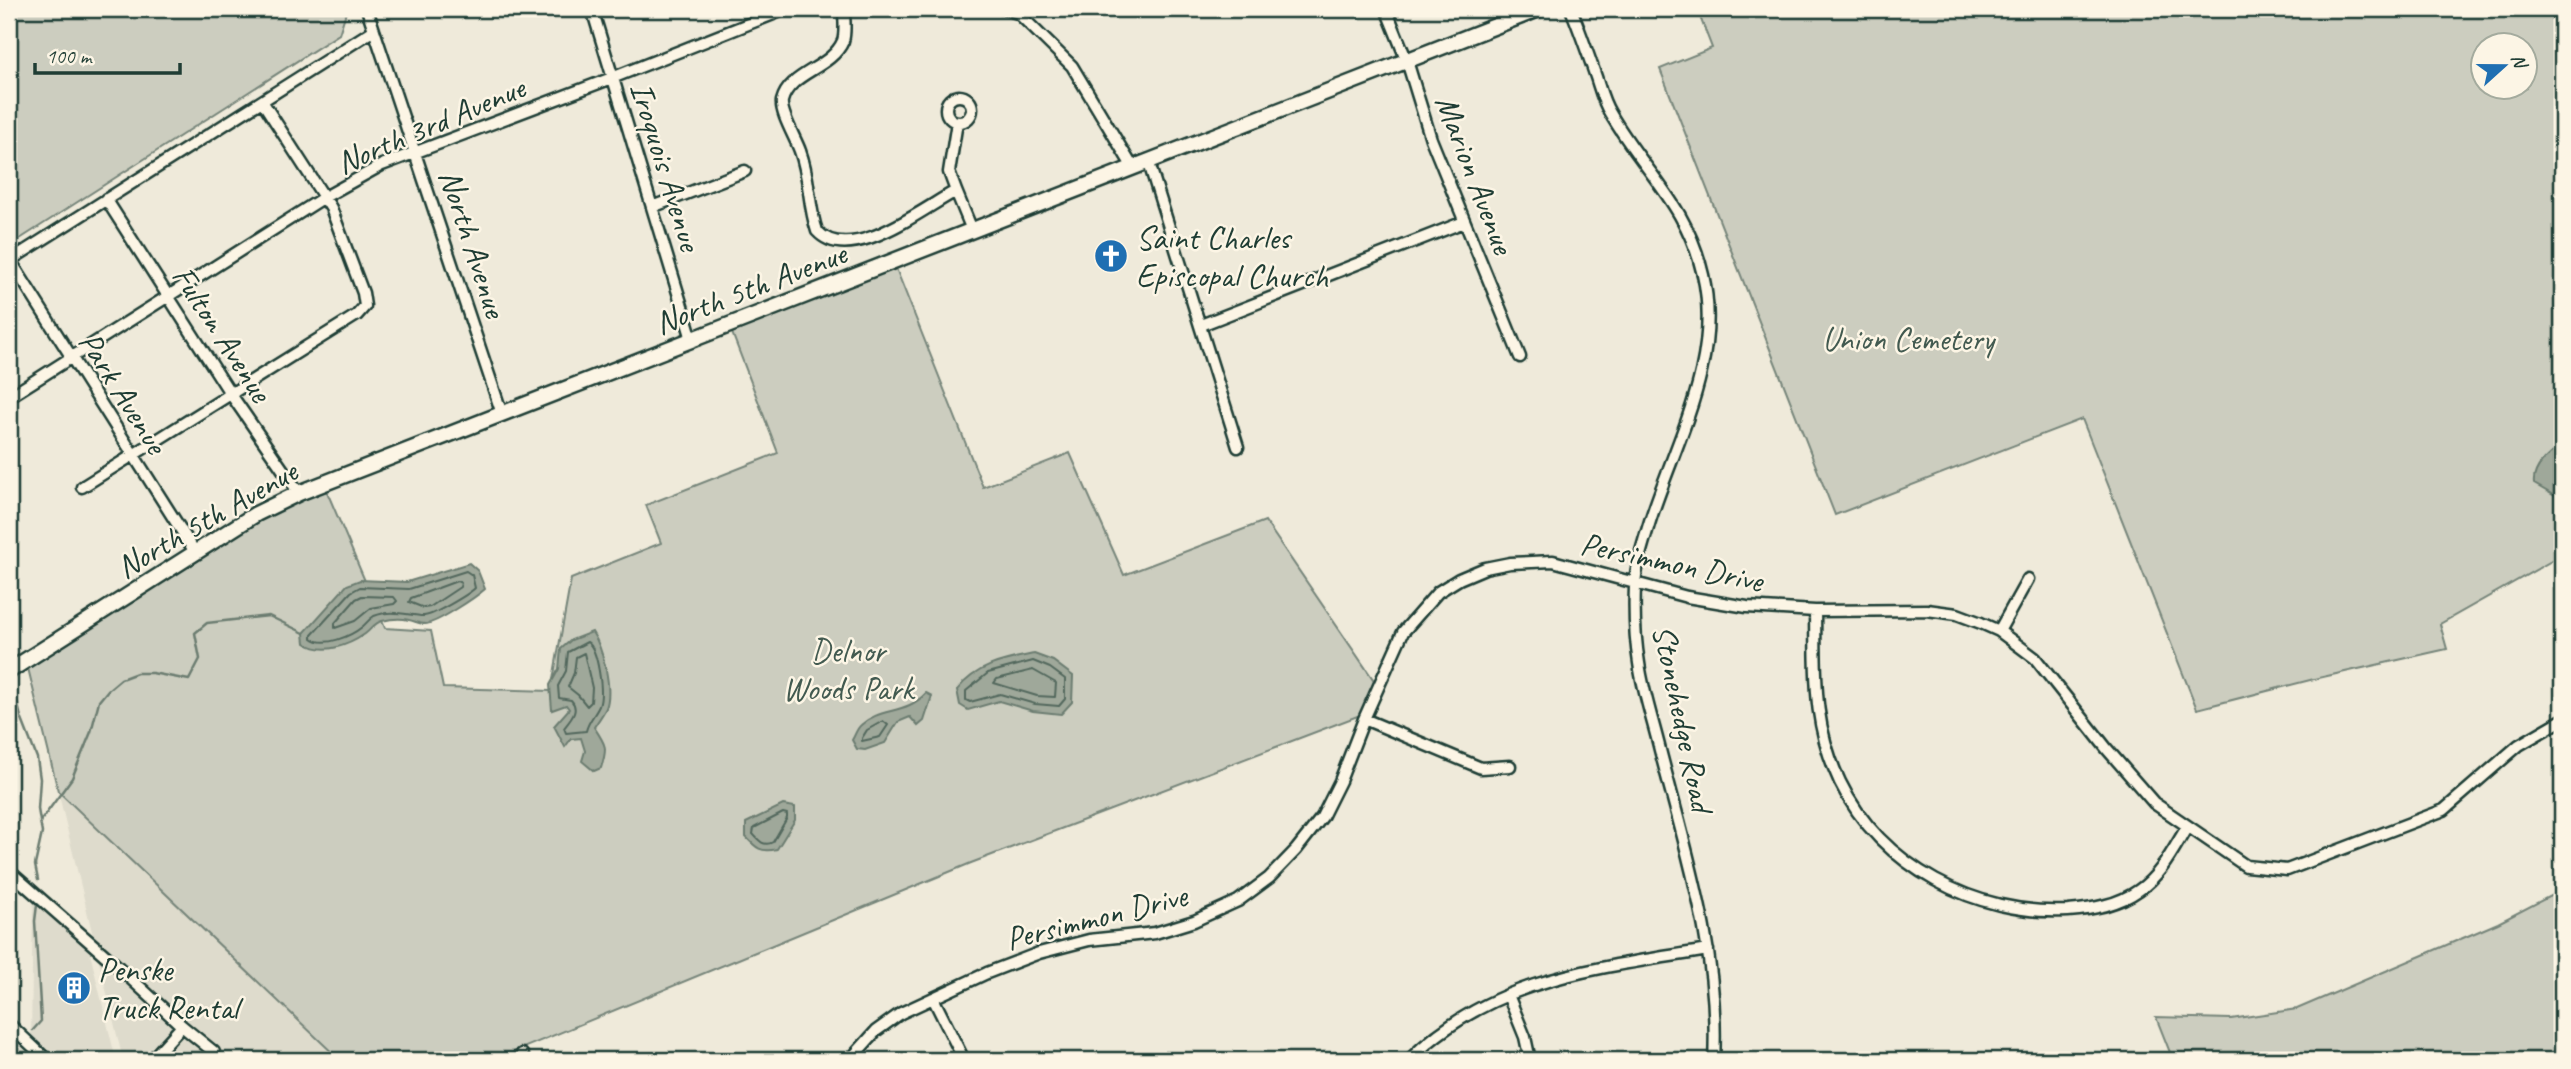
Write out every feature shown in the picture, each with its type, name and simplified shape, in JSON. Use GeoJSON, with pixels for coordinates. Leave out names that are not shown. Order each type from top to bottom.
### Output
{"type":"FeatureCollection","features":[{"type":"Feature","properties":{"kind":"main road","name":"North 5th Avenue"},"geometry":{"type":"LineString","coordinates":[[9,671],[256,514],[299,494],[1539,9]]}},
{"type":"Feature","properties":{"kind":"street","name":"North Avenue"},"geometry":{"type":"LineString","coordinates":[[367,9],[502,414]]}},
{"type":"Feature","properties":{"kind":"street","name":"Iroquois Avenue"},"geometry":{"type":"LineString","coordinates":[[592,9],[692,339]]}},
{"type":"Feature","properties":{"kind":"street","name":"North 3rd Avenue"},"geometry":{"type":"LineString","coordinates":[[9,397],[323,198],[382,165],[786,9]]}},
{"type":"Feature","properties":{"kind":"street"},"geometry":{"type":"LineString","coordinates":[[844,9],[843,40],[832,58],[789,86],[782,100],[782,108],[801,152],[817,231],[822,237],[840,243],[869,239],[956,191]]}},
{"type":"Feature","properties":{"kind":"street"},"geometry":{"type":"LineString","coordinates":[[1005,9],[1018,13],[1072,65],[1132,166]]}},
{"type":"Feature","properties":{"kind":"street","name":"Marion Avenue"},"geometry":{"type":"LineString","coordinates":[[1386,9],[1407,61],[1431,139],[1520,357]]}},
{"type":"Feature","properties":{"kind":"street","name":"Stonehedge Road"},"geometry":{"type":"LineString","coordinates":[[1571,9],[1607,109],[1627,143],[1681,213],[1694,241],[1704,276],[1708,305],[1707,333],[1696,395],[1652,516],[1635,583],[1639,664],[1700,907],[1708,950],[1715,1028],[1714,1060]]}},
{"type":"Feature","properties":{"kind":"street"},"geometry":{"type":"LineString","coordinates":[[9,260],[374,30]]}},
{"type":"Feature","properties":{"kind":"street"},"geometry":{"type":"LineString","coordinates":[[82,488],[357,315],[365,306],[363,293],[331,208],[262,101]]}},
{"type":"Feature","properties":{"kind":"street"},"geometry":{"type":"LineString","coordinates":[[957,122],[948,172],[972,230]]}},
{"type":"Feature","properties":{"kind":"street"},"geometry":{"type":"LineString","coordinates":[[1148,160],[1238,447]]}},
{"type":"Feature","properties":{"kind":"street"},"geometry":{"type":"LineString","coordinates":[[652,207],[746,171]]}},
{"type":"Feature","properties":{"kind":"street","name":"Fulton Avenue"},"geometry":{"type":"LineString","coordinates":[[106,199],[230,393],[299,494]]}},
{"type":"Feature","properties":{"kind":"street"},"geometry":{"type":"LineString","coordinates":[[1201,325],[1464,222]]}},
{"type":"Feature","properties":{"kind":"street","name":"Park Avenue"},"geometry":{"type":"LineString","coordinates":[[9,260],[195,552]]}},
{"type":"Feature","properties":{"kind":"street","name":"Persimmon Drive"},"geometry":{"type":"LineString","coordinates":[[850,1060],[876,1031],[901,1013],[987,973],[1039,953],[1088,940],[1155,933],[1194,921],[1238,901],[1269,878],[1316,825],[1340,781],[1403,632],[1438,592],[1485,568],[1553,561],[1719,603],[1778,610],[1927,610],[1957,614],[1999,631],[2035,658],[2154,803],[2246,866],[2287,870],[2444,810],[2519,745],[2562,720]]}},
{"type":"Feature","properties":{"kind":"street"},"geometry":{"type":"LineString","coordinates":[[1999,631],[2028,579]]}},
{"type":"Feature","properties":{"kind":"street"},"geometry":{"type":"LineString","coordinates":[[1815,611],[1816,701],[1821,729],[1841,784],[1861,816],[1882,840],[1912,866],[1941,885],[1987,902],[2034,911],[2088,910],[2115,904],[2139,890],[2161,869],[2187,827]]}},
{"type":"Feature","properties":{"kind":"street"},"geometry":{"type":"LineString","coordinates":[[1364,719],[1481,768],[1510,766]]}},
{"type":"Feature","properties":{"kind":"street"},"geometry":{"type":"LineString","coordinates":[[9,873],[115,964],[182,1027],[214,1052]]}},
{"type":"Feature","properties":{"kind":"street"},"geometry":{"type":"LineString","coordinates":[[1409,1060],[1458,1021],[1508,995],[1576,972],[1708,950]]}},
{"type":"Feature","properties":{"kind":"street"},"geometry":{"type":"LineString","coordinates":[[1508,995],[1525,1037],[1530,1060]]}},
{"type":"Feature","properties":{"kind":"street"},"geometry":{"type":"LineString","coordinates":[[933,998],[964,1060]]}},
{"type":"Feature","properties":{"kind":"street"},"geometry":{"type":"LineString","coordinates":[[9,1024],[47,1060]]}},
{"type":"Feature","properties":{"kind":"street"},"geometry":{"type":"LineString","coordinates":[[151,1060],[182,1027]]}},
{"type":"Feature","properties":{"kind":"street"},"geometry":{"type":"LineString","coordinates":[[9,1042],[17,1032]]}},
{"type":"Feature","properties":{"kind":"shaded area"},"geometry":{"type":"Polygon","coordinates":[[[58,791],[340,1060],[123,1060],[58,791]]]}},
{"type":"Feature","properties":{"kind":"shaded area"},"geometry":{"type":"Polygon","coordinates":[[[33,896],[88,945],[116,1060],[52,1060],[31,1040],[33,896]]]}},
{"type":"Feature","properties":{"kind":"shaded area"},"geometry":{"type":"Polygon","coordinates":[[[19,1034],[46,1060],[9,1060],[9,1046],[19,1034]]]}},
{"type":"Feature","properties":{"kind":"green space"},"geometry":{"type":"Polygon","coordinates":[[[9,9],[347,9],[339,34],[9,246],[9,9]]]}},
{"type":"Feature","properties":{"kind":"green space","name":"Union Cemetery"},"geometry":{"type":"Polygon","coordinates":[[[1697,9],[2562,9],[2562,555],[2440,624],[2447,649],[2197,709],[2082,419],[1835,515],[1660,69],[1712,48],[1697,9]]]}},
{"type":"Feature","properties":{"kind":"green space","name":"Delnor Woods Park"},"geometry":{"type":"Polygon","coordinates":[[[895,266],[983,487],[1070,453],[1124,575],[1265,521],[1375,682],[1363,714],[971,863],[494,1060],[340,1060],[58,791],[27,664],[258,517],[325,487],[385,628],[431,631],[443,688],[551,691],[571,579],[661,543],[646,505],[778,453],[731,330],[895,266]]]}},
{"type":"Feature","properties":{"kind":"green space"},"geometry":{"type":"Polygon","coordinates":[[[2562,890],[2562,1060],[2173,1060],[2156,1017],[2231,1019],[2297,1009],[2498,923],[2562,890]]]}},
{"type":"Feature","properties":{"kind":"water"},"geometry":{"type":"Polygon","coordinates":[[[2562,445],[2562,500],[2534,484],[2534,478],[2547,457],[2562,445]]]}},
{"type":"Feature","properties":{"kind":"water"},"geometry":{"type":"Polygon","coordinates":[[[469,563],[478,571],[485,589],[438,620],[425,624],[403,619],[382,621],[358,638],[335,648],[312,647],[305,643],[304,633],[347,585],[360,580],[407,582],[469,563]]]}},
{"type":"Feature","properties":{"kind":"water"},"geometry":{"type":"Polygon","coordinates":[[[592,632],[603,658],[608,680],[606,708],[594,727],[603,742],[605,755],[601,768],[594,771],[582,761],[585,751],[581,738],[571,739],[565,747],[554,726],[569,709],[566,705],[552,710],[550,685],[559,669],[561,649],[571,640],[592,632]]]}},
{"type":"Feature","properties":{"kind":"water"},"geometry":{"type":"Polygon","coordinates":[[[1034,654],[1053,661],[1073,676],[1072,702],[1061,714],[1033,711],[999,701],[968,710],[960,705],[957,690],[973,675],[1002,661],[1034,654]]]}},
{"type":"Feature","properties":{"kind":"water"},"geometry":{"type":"Polygon","coordinates":[[[926,693],[932,696],[924,721],[918,726],[910,717],[898,722],[885,743],[865,750],[857,749],[852,740],[868,719],[910,705],[926,693]]]}},
{"type":"Feature","properties":{"kind":"water"},"geometry":{"type":"Polygon","coordinates":[[[783,805],[795,807],[795,820],[777,849],[763,850],[756,847],[746,837],[746,823],[783,805]]]}},
{"type":"Feature","properties":{"kind":"waterway"},"geometry":{"type":"LineString","coordinates":[[40,822],[72,778],[91,732],[99,701],[121,679],[137,673],[152,673],[189,680],[200,659],[195,633],[207,623],[269,616],[304,633]]}},
{"type":"Feature","properties":{"kind":"waterway"},"geometry":{"type":"LineString","coordinates":[[10,675],[21,717],[37,758],[40,779],[38,809],[42,833],[35,865],[38,880]]}},
{"type":"Feature","properties":{"kind":"waterway"},"geometry":{"type":"LineString","coordinates":[[33,1030],[41,1021],[35,921],[37,905]]}},
{"type":"Feature","properties":{"kind":"waterway"},"geometry":{"type":"LineString","coordinates":[[9,1054],[17,1049]]}},
{"type":"Feature","properties":{"kind":"place","name":"Saint Charles Episcopal Church"},"geometry":{"type":"Point","coordinates":[1111,256]}},
{"type":"Feature","properties":{"kind":"place","name":"Penske Truck Rental"},"geometry":{"type":"Point","coordinates":[74,988]}}]}
